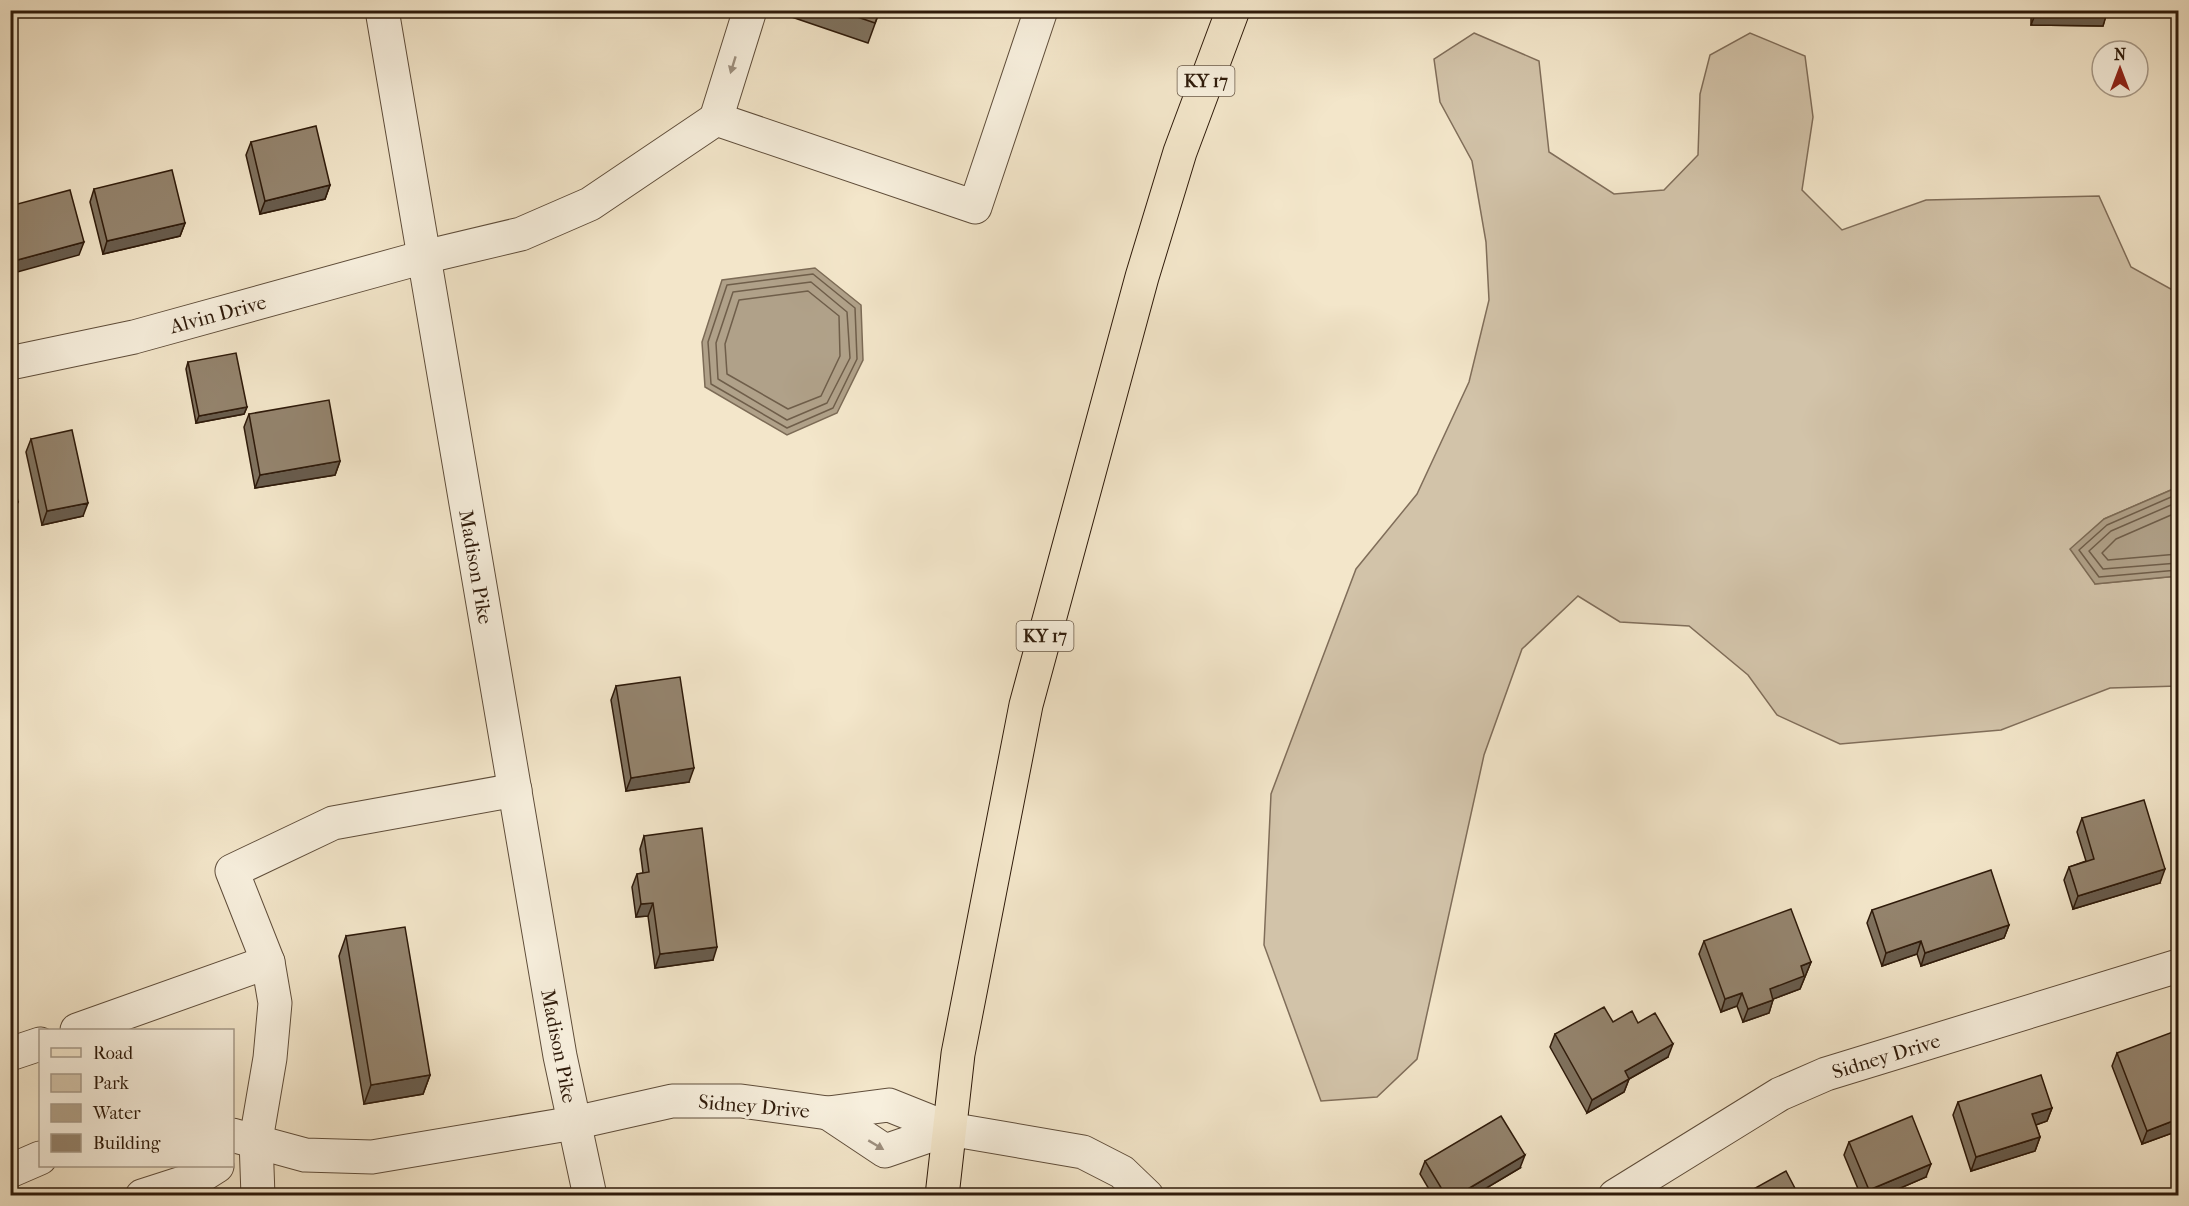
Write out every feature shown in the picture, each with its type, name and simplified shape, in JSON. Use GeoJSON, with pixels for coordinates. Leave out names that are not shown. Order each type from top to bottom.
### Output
{"type":"FeatureCollection","features":[{"type":"Feature","properties":{"kind":"main road","name":"KY 17"},"geometry":{"type":"LineString","coordinates":[[942,1196],[958,1054],[1026,705],[1142,277],[1180,152],[1233,10]]}},
{"type":"Feature","properties":{"kind":"street","name":"Madison Pike"},"geometry":{"type":"LineString","coordinates":[[382,10],[560,1056],[590,1196]]}},
{"type":"Feature","properties":{"kind":"street"},"geometry":{"type":"LineString","coordinates":[[750,10],[716,119],[975,207],[1041,10]]}},
{"type":"Feature","properties":{"kind":"street","name":"Alvin Drive"},"geometry":{"type":"LineString","coordinates":[[10,363],[134,337],[424,257],[521,234],[590,204],[716,119]]}},
{"type":"Feature","properties":{"kind":"street"},"geometry":{"type":"LineString","coordinates":[[258,1196],[240,1144],[270,1058],[275,1003],[268,962],[232,871],[333,823],[515,790]]}},
{"type":"Feature","properties":{"kind":"street"},"geometry":{"type":"LineString","coordinates":[[80,1029],[268,962]]}},
{"type":"Feature","properties":{"kind":"street","name":"Sidney Drive"},"geometry":{"type":"LineString","coordinates":[[1615,1196],[1780,1094],[1826,1074],[2178,966]]}},
{"type":"Feature","properties":{"kind":"street"},"geometry":{"type":"LineString","coordinates":[[10,1054],[39,1044]]}},
{"type":"Feature","properties":{"kind":"street","name":"Sidney Drive"},"geometry":{"type":"LineString","coordinates":[[240,1144],[305,1155],[372,1158],[574,1123],[672,1101],[741,1101],[828,1113],[889,1105],[949,1129],[1083,1152],[1122,1172],[1147,1196]]}},
{"type":"Feature","properties":{"kind":"street","name":"Sidney Drive"},"geometry":{"type":"LineString","coordinates":[[828,1113],[885,1151],[949,1129]]}},
{"type":"Feature","properties":{"kind":"street"},"geometry":{"type":"LineString","coordinates":[[10,1172],[39,1158]]}},
{"type":"Feature","properties":{"kind":"street"},"geometry":{"type":"LineString","coordinates":[[142,1196],[198,1178],[215,1167]]}},
{"type":"Feature","properties":{"kind":"green space"},"geometry":{"type":"Polygon","coordinates":[[[1474,33],[1539,61],[1549,152],[1614,194],[1664,190],[1698,155],[1700,94],[1710,55],[1750,33],[1805,56],[1813,117],[1802,190],[1842,230],[1926,200],[2099,196],[2131,267],[2178,293],[2178,487],[2104,519],[2095,584],[2178,576],[2178,686],[2110,688],[2001,730],[1840,744],[1777,715],[1748,675],[1689,626],[1620,622],[1578,596],[1522,649],[1484,755],[1417,1059],[1377,1097],[1321,1101],[1264,945],[1271,794],[1356,569],[1417,494],[1469,382],[1489,300],[1486,242],[1472,161],[1440,102],[1434,59],[1474,33]]]}},
{"type":"Feature","properties":{"kind":"water"},"geometry":{"type":"Polygon","coordinates":[[[815,268],[861,305],[863,360],[837,413],[787,435],[705,387],[702,342],[722,280],[815,268]]]}},
{"type":"Feature","properties":{"kind":"water"},"geometry":{"type":"Polygon","coordinates":[[[2178,487],[2178,576],[2095,584],[2070,549],[2104,519],[2178,487]]]}},
{"type":"Feature","properties":{"kind":"building"},"geometry":{"type":"Polygon","coordinates":[[[837,10],[880,10],[875,23],[837,10]]]}},
{"type":"Feature","properties":{"kind":"building"},"geometry":{"type":"Polygon","coordinates":[[[2036,10],[2107,10],[2107,13],[2036,12],[2036,10]]]}},
{"type":"Feature","properties":{"kind":"building"},"geometry":{"type":"Polygon","coordinates":[[[316,126],[330,185],[265,201],[251,142],[316,126]]]}},
{"type":"Feature","properties":{"kind":"building"},"geometry":{"type":"Polygon","coordinates":[[[172,170],[185,223],[107,241],[94,189],[172,170]]]}},
{"type":"Feature","properties":{"kind":"building"},"geometry":{"type":"Polygon","coordinates":[[[70,190],[84,242],[10,262],[10,206],[70,190]]]}},
{"type":"Feature","properties":{"kind":"building"},"geometry":{"type":"Polygon","coordinates":[[[236,353],[247,407],[199,416],[188,362],[236,353]]]}},
{"type":"Feature","properties":{"kind":"building"},"geometry":{"type":"Polygon","coordinates":[[[329,400],[340,461],[260,475],[249,414],[329,400]]]}},
{"type":"Feature","properties":{"kind":"building"},"geometry":{"type":"Polygon","coordinates":[[[72,430],[88,503],[47,511],[31,439],[72,430]]]}},
{"type":"Feature","properties":{"kind":"building"},"geometry":{"type":"Polygon","coordinates":[[[10,460],[18,502],[10,503],[10,460]]]}},
{"type":"Feature","properties":{"kind":"building"},"geometry":{"type":"Polygon","coordinates":[[[680,677],[694,768],[631,778],[616,686],[680,677]]]}},
{"type":"Feature","properties":{"kind":"building"},"geometry":{"type":"Polygon","coordinates":[[[2144,800],[2165,869],[2078,896],[2069,867],[2094,859],[2082,818],[2144,800]]]}},
{"type":"Feature","properties":{"kind":"building"},"geometry":{"type":"Polygon","coordinates":[[[702,828],[717,947],[660,954],[653,903],[641,904],[637,874],[649,872],[644,836],[702,828]]]}},
{"type":"Feature","properties":{"kind":"building"},"geometry":{"type":"Polygon","coordinates":[[[1991,870],[2009,925],[1925,953],[1921,941],[1886,953],[1872,910],[1991,870]]]}},
{"type":"Feature","properties":{"kind":"building"},"geometry":{"type":"Polygon","coordinates":[[[1791,909],[1811,962],[1801,966],[1804,976],[1770,989],[1773,1000],[1748,1009],[1742,993],[1725,999],[1704,941],[1791,909]]]}},
{"type":"Feature","properties":{"kind":"building"},"geometry":{"type":"Polygon","coordinates":[[[405,927],[430,1075],[371,1085],[346,936],[405,927]]]}},
{"type":"Feature","properties":{"kind":"building"},"geometry":{"type":"Polygon","coordinates":[[[1604,1007],[1613,1022],[1632,1011],[1638,1023],[1655,1013],[1673,1044],[1625,1071],[1629,1079],[1592,1100],[1555,1034],[1604,1007]]]}},
{"type":"Feature","properties":{"kind":"building"},"geometry":{"type":"Polygon","coordinates":[[[2178,1030],[2178,1119],[2147,1131],[2117,1053],[2178,1030]]]}},
{"type":"Feature","properties":{"kind":"building"},"geometry":{"type":"Polygon","coordinates":[[[2041,1075],[2052,1108],[2032,1114],[2040,1137],[1976,1157],[1958,1102],[2041,1075]]]}},
{"type":"Feature","properties":{"kind":"building"},"geometry":{"type":"Polygon","coordinates":[[[1501,1116],[1525,1155],[1456,1196],[1446,1196],[1425,1161],[1501,1116]]]}},
{"type":"Feature","properties":{"kind":"building"},"geometry":{"type":"Polygon","coordinates":[[[1912,1116],[1931,1164],[1869,1190],[1849,1142],[1912,1116]]]}},
{"type":"Feature","properties":{"kind":"building"},"geometry":{"type":"Polygon","coordinates":[[[1786,1171],[1799,1196],[1741,1196],[1786,1171]]]}}]}
